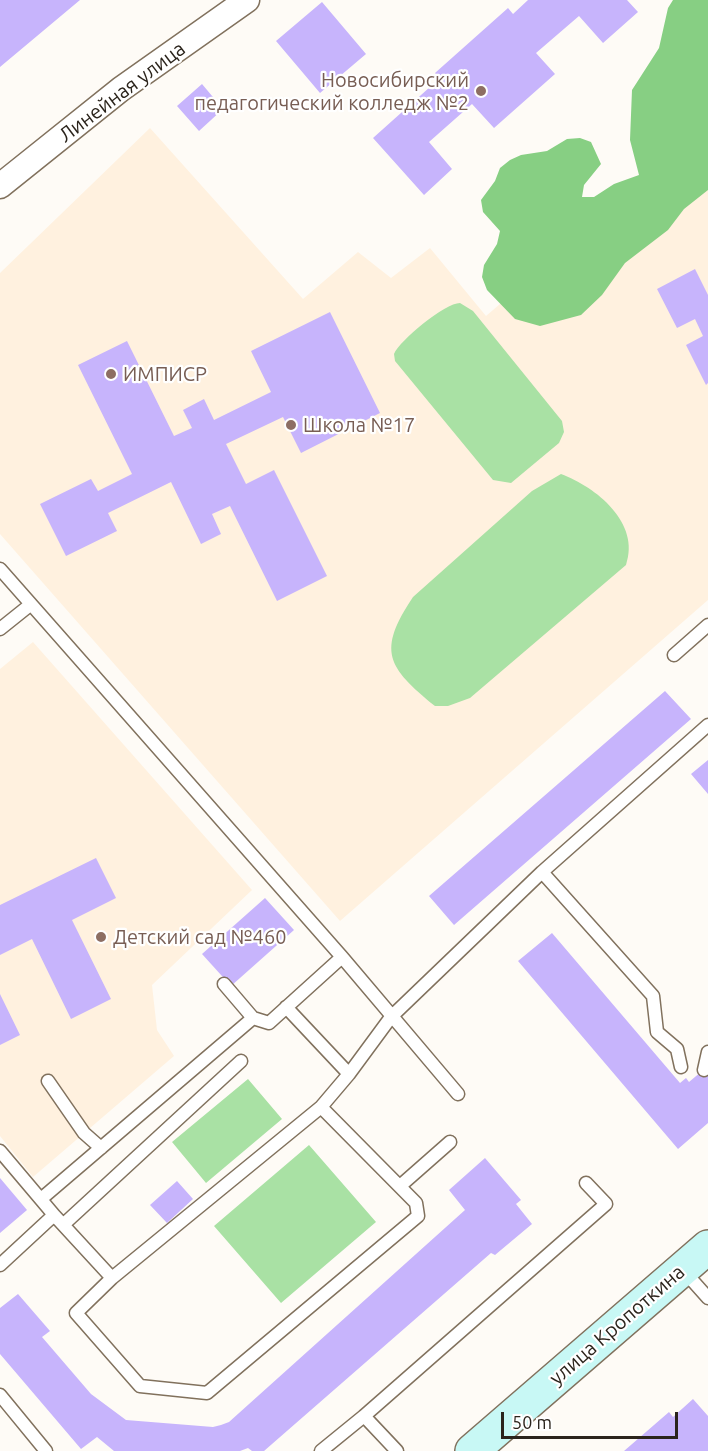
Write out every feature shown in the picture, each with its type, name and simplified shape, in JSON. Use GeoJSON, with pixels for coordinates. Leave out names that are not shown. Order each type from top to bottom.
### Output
{"type":"FeatureCollection","features":[{"type":"Feature","properties":{"kind":"main road","name":"улица Кропоткина"},"geometry":{"type":"LineString","coordinates":[[472,1451],[708,1247]]}},
{"type":"Feature","properties":{"kind":"street","name":"Линейная улица"},"geometry":{"type":"LineString","coordinates":[[0,186],[121,89],[247,0]]}},
{"type":"Feature","properties":{"kind":"lane"},"geometry":{"type":"LineString","coordinates":[[0,569],[342,957],[458,1094]]}},
{"type":"Feature","properties":{"kind":"lane"},"geometry":{"type":"LineString","coordinates":[[0,629],[30,605]]}},
{"type":"Feature","properties":{"kind":"lane"},"geometry":{"type":"LineString","coordinates":[[674,655],[708,625]]}},
{"type":"Feature","properties":{"kind":"lane"},"geometry":{"type":"LineString","coordinates":[[321,1107],[416,1203],[418,1216],[207,1393],[140,1386],[76,1313],[112,1278],[321,1107],[349,1074],[391,1017],[542,872],[708,725]]}},
{"type":"Feature","properties":{"kind":"lane"},"geometry":{"type":"LineString","coordinates":[[542,872],[653,996],[657,1032],[677,1049],[681,1067]]}},
{"type":"Feature","properties":{"kind":"lane"},"geometry":{"type":"LineString","coordinates":[[224,984],[253,1018],[269,1023],[342,957]]}},
{"type":"Feature","properties":{"kind":"lane"},"geometry":{"type":"LineString","coordinates":[[286,1007],[349,1074]]}},
{"type":"Feature","properties":{"kind":"lane"},"geometry":{"type":"LineString","coordinates":[[41,1199],[253,1018]]}},
{"type":"Feature","properties":{"kind":"lane"},"geometry":{"type":"LineString","coordinates":[[704,1070],[708,1052]]}},
{"type":"Feature","properties":{"kind":"lane"},"geometry":{"type":"LineString","coordinates":[[64,1224],[242,1061]]}},
{"type":"Feature","properties":{"kind":"lane"},"geometry":{"type":"LineString","coordinates":[[48,1081],[84,1133],[101,1148]]}},
{"type":"Feature","properties":{"kind":"lane"},"geometry":{"type":"LineString","coordinates":[[400,1186],[450,1142]]}},
{"type":"Feature","properties":{"kind":"lane"},"geometry":{"type":"LineString","coordinates":[[0,1151],[54,1215],[112,1278]]}},
{"type":"Feature","properties":{"kind":"lane"},"geometry":{"type":"LineString","coordinates":[[321,1451],[606,1204],[586,1183]]}},
{"type":"Feature","properties":{"kind":"lane"},"geometry":{"type":"LineString","coordinates":[[0,1265],[54,1215]]}},
{"type":"Feature","properties":{"kind":"lane"},"geometry":{"type":"LineString","coordinates":[[682,1269],[708,1298]]}},
{"type":"Feature","properties":{"kind":"lane"},"geometry":{"type":"LineString","coordinates":[[0,1395],[46,1451]]}},
{"type":"Feature","properties":{"kind":"lane"},"geometry":{"type":"LineString","coordinates":[[364,1416],[397,1451]]}},
{"type":"Feature","properties":{"kind":"shaded area","name":"Школа №17"},"geometry":{"type":"Polygon","coordinates":[[[708,126],[708,600],[340,921],[0,534],[0,273],[150,128],[303,299],[358,252],[391,278],[430,248],[486,316],[708,126]]]}},
{"type":"Feature","properties":{"kind":"shaded area","name":"Детский сад №460"},"geometry":{"type":"Polygon","coordinates":[[[33,642],[252,890],[152,985],[157,1030],[174,1056],[33,1177],[0,1136],[0,669],[33,642]]]}},
{"type":"Feature","properties":{"kind":"green space"},"geometry":{"type":"Polygon","coordinates":[[[673,0],[708,0],[708,190],[684,209],[668,230],[625,263],[602,295],[581,315],[540,326],[515,319],[487,290],[482,277],[484,265],[497,244],[500,231],[483,212],[481,200],[495,181],[500,168],[510,160],[521,155],[547,151],[567,139],[580,138],[591,142],[601,164],[584,185],[582,197],[594,197],[614,184],[639,175],[630,140],[632,90],[659,48],[668,8],[673,0]]]}},
{"type":"Feature","properties":{"kind":"green space"},"geometry":{"type":"Polygon","coordinates":[[[460,303],[473,311],[562,421],[564,432],[559,443],[511,483],[493,480],[395,361],[394,354],[405,340],[434,315],[460,303]]]}},
{"type":"Feature","properties":{"kind":"green space"},"geometry":{"type":"Polygon","coordinates":[[[561,474],[601,497],[621,521],[627,535],[629,550],[626,565],[470,698],[448,706],[435,706],[406,680],[397,669],[392,657],[391,645],[394,631],[402,616],[413,597],[532,491],[561,474]]]}},
{"type":"Feature","properties":{"kind":"green space"},"geometry":{"type":"Polygon","coordinates":[[[248,1079],[282,1119],[206,1183],[172,1142],[248,1079]]]}},
{"type":"Feature","properties":{"kind":"green space"},"geometry":{"type":"Polygon","coordinates":[[[309,1145],[376,1222],[281,1303],[214,1226],[309,1145]]]}},
{"type":"Feature","properties":{"kind":"building"},"geometry":{"type":"Polygon","coordinates":[[[0,0],[80,0],[0,67],[0,0]]]}},
{"type":"Feature","properties":{"kind":"building","name":"Новосибирский педагогический колледж №2"},"geometry":{"type":"Polygon","coordinates":[[[528,0],[627,0],[638,12],[603,43],[579,16],[536,53],[555,74],[494,128],[472,104],[429,142],[452,169],[424,195],[373,138],[440,78],[435,73],[508,8],[513,14],[528,0]]]}},
{"type":"Feature","properties":{"kind":"building"},"geometry":{"type":"Polygon","coordinates":[[[322,2],[366,54],[320,93],[276,41],[322,2]]]}},
{"type":"Feature","properties":{"kind":"building"},"geometry":{"type":"Polygon","coordinates":[[[202,84],[223,109],[199,131],[177,106],[202,84]]]}},
{"type":"Feature","properties":{"kind":"building"},"geometry":{"type":"Polygon","coordinates":[[[695,269],[708,295],[708,383],[706,385],[686,345],[703,336],[695,319],[677,328],[657,289],[695,269]]]}},
{"type":"Feature","properties":{"kind":"building"},"geometry":{"type":"Polygon","coordinates":[[[330,312],[380,413],[301,453],[283,417],[226,444],[246,484],[274,470],[327,576],[277,601],[230,506],[212,514],[221,534],[201,544],[171,482],[108,513],[117,531],[66,556],[40,504],[91,479],[98,491],[132,474],[78,365],[127,341],[174,436],[192,428],[183,410],[204,399],[214,420],[271,392],[251,351],[330,312]]]}},
{"type":"Feature","properties":{"kind":"building"},"geometry":{"type":"Polygon","coordinates":[[[665,691],[691,719],[454,925],[429,896],[665,691]]]}},
{"type":"Feature","properties":{"kind":"building"},"geometry":{"type":"Polygon","coordinates":[[[708,760],[708,794],[691,774],[708,760]]]}},
{"type":"Feature","properties":{"kind":"building"},"geometry":{"type":"Polygon","coordinates":[[[96,858],[116,898],[72,920],[111,999],[71,1019],[32,939],[0,955],[0,905],[96,858]]]}},
{"type":"Feature","properties":{"kind":"building"},"geometry":{"type":"Polygon","coordinates":[[[265,898],[294,930],[231,986],[202,954],[265,898]]]}},
{"type":"Feature","properties":{"kind":"building"},"geometry":{"type":"Polygon","coordinates":[[[552,933],[680,1083],[686,1078],[689,1082],[708,1066],[708,1123],[678,1149],[518,961],[552,933]]]}},
{"type":"Feature","properties":{"kind":"building"},"geometry":{"type":"Polygon","coordinates":[[[0,994],[20,1035],[0,1045],[0,994]]]}},
{"type":"Feature","properties":{"kind":"building"},"geometry":{"type":"Polygon","coordinates":[[[485,1158],[521,1200],[516,1204],[532,1224],[495,1255],[491,1253],[264,1451],[252,1451],[248,1448],[240,1451],[114,1451],[97,1437],[81,1449],[0,1354],[0,1308],[18,1294],[50,1331],[42,1337],[91,1394],[126,1420],[213,1427],[229,1422],[465,1210],[449,1190],[485,1158]]]}},
{"type":"Feature","properties":{"kind":"building"},"geometry":{"type":"Polygon","coordinates":[[[0,1178],[27,1210],[0,1233],[0,1178]]]}},
{"type":"Feature","properties":{"kind":"building"},"geometry":{"type":"Polygon","coordinates":[[[177,1181],[193,1199],[167,1223],[150,1205],[177,1181]]]}},
{"type":"Feature","properties":{"kind":"building"},"geometry":{"type":"Polygon","coordinates":[[[693,1399],[708,1416],[708,1451],[624,1451],[669,1412],[673,1417],[693,1399]]]}},
{"type":"Feature","properties":{"kind":"place","name":"Новосибирский педагогический колледж №2"},"geometry":{"type":"Point","coordinates":[481,91]}},
{"type":"Feature","properties":{"kind":"place","name":"ИМПИСР"},"geometry":{"type":"Point","coordinates":[111,374]}},
{"type":"Feature","properties":{"kind":"place","name":"Школа №17"},"geometry":{"type":"Point","coordinates":[291,425]}},
{"type":"Feature","properties":{"kind":"place","name":"Детский сад №460"},"geometry":{"type":"Point","coordinates":[101,937]}}]}
